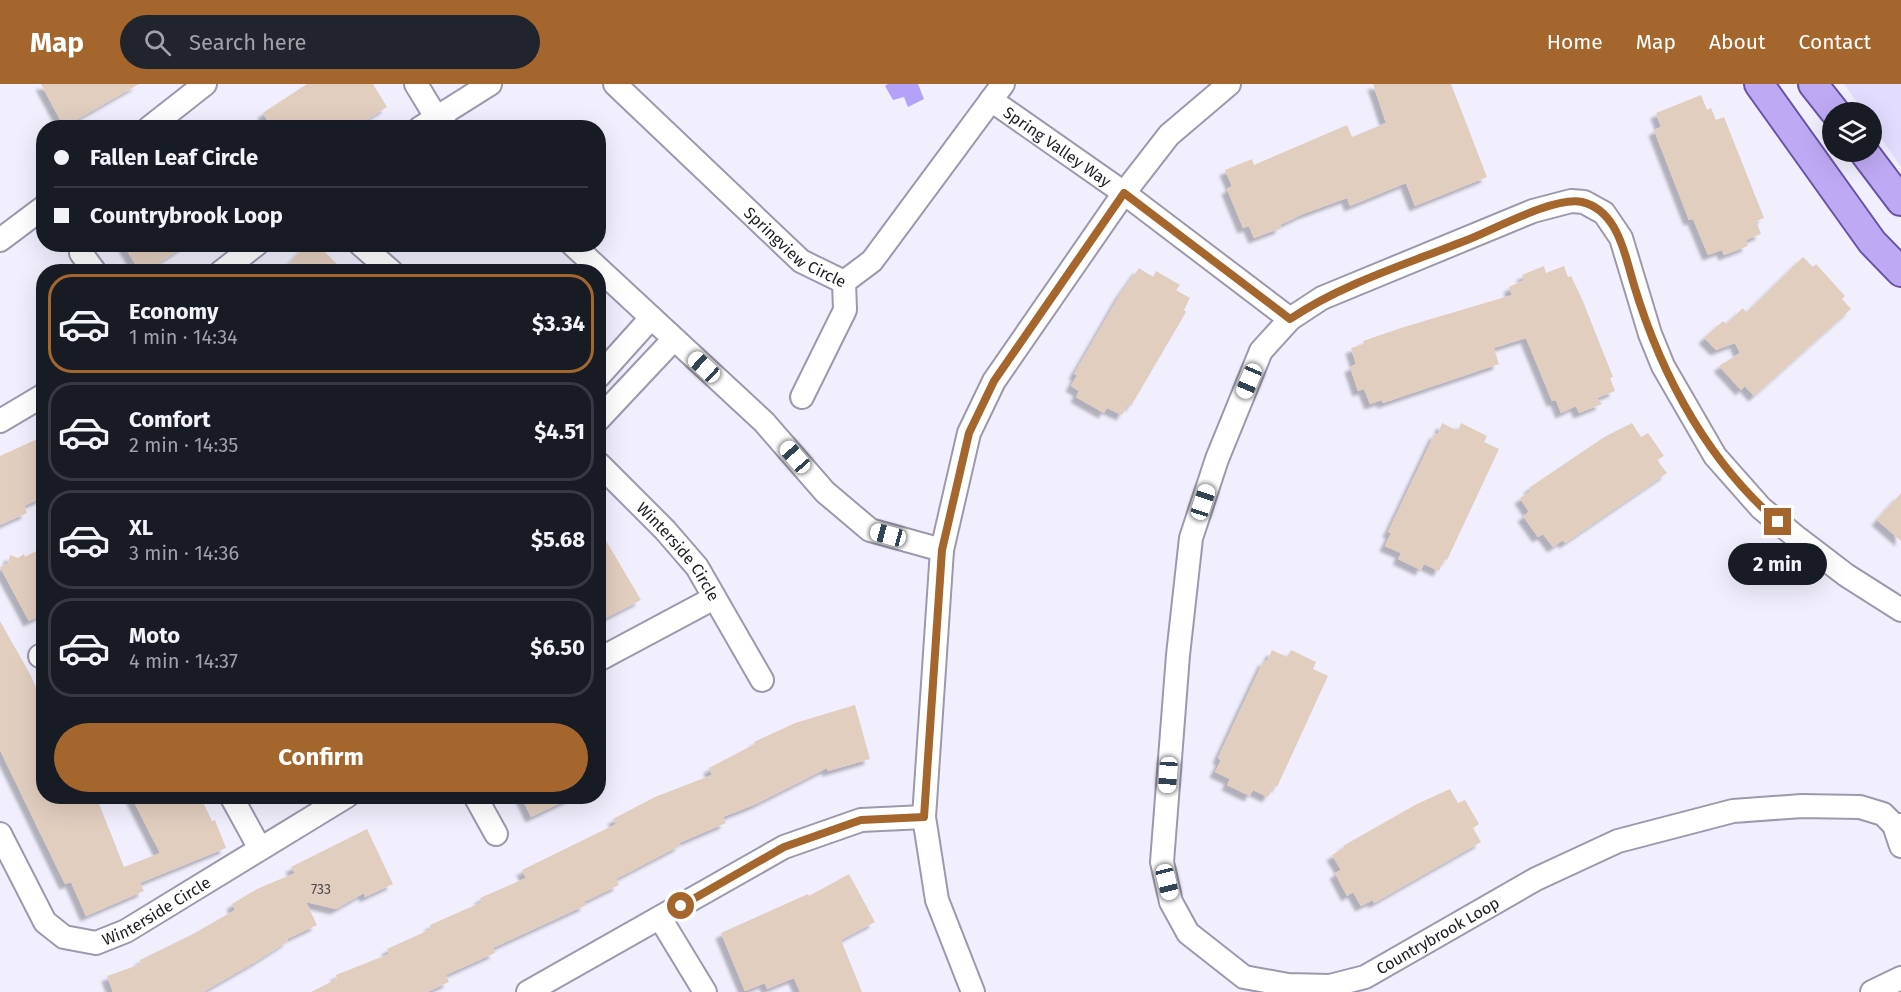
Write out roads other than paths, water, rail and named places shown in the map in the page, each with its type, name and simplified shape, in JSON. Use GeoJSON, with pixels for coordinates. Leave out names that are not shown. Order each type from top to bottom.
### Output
{"type":"FeatureCollection","features":[{"type":"Feature","properties":{"kind":"main road"},"geometry":{"type":"LineString","coordinates":[[1760,84],[1872,242],[1901,272]]}},
{"type":"Feature","properties":{"kind":"main road"},"geometry":{"type":"LineString","coordinates":[[1813,84],[1827,102]]}},
{"type":"Feature","properties":{"kind":"main road"},"geometry":{"type":"LineString","coordinates":[[1872,162],[1901,201]]}},
{"type":"Feature","properties":{"kind":"street"},"geometry":{"type":"LineString","coordinates":[[159,120],[205,84]]}},
{"type":"Feature","properties":{"kind":"street"},"geometry":{"type":"LineString","coordinates":[[416,84],[433,120]]}},
{"type":"Feature","properties":{"kind":"street"},"geometry":{"type":"LineString","coordinates":[[440,120],[490,84]]}},
{"type":"Feature","properties":{"kind":"street","name":"Springview Circle"},"geometry":{"type":"LineString","coordinates":[[615,84],[801,261],[844,282],[872,261],[997,92]]}},
{"type":"Feature","properties":{"kind":"street"},"geometry":{"type":"LineString","coordinates":[[973,992],[937,900],[924,817],[942,550],[969,433],[994,381],[1124,193],[1169,135],[1229,84]]}},
{"type":"Feature","properties":{"kind":"street","name":"Spring Valley Way"},"geometry":{"type":"LineString","coordinates":[[997,92],[1124,193]]}},
{"type":"Feature","properties":{"kind":"street"},"geometry":{"type":"LineString","coordinates":[[1124,193],[1290,319]]}},
{"type":"Feature","properties":{"kind":"street","name":"Countrybrook Loop"},"geometry":{"type":"LineString","coordinates":[[1899,832],[1883,814],[1860,807],[1802,806],[1733,811],[1618,841],[1536,879],[1365,977],[1330,986],[1288,985],[1244,976],[1188,933],[1172,902],[1162,862],[1178,656],[1191,538],[1217,459],[1261,351],[1290,319],[1322,298],[1533,212],[1571,201],[1584,202],[1604,213],[1621,238],[1650,334],[1663,366],[1715,456],[1761,508],[1846,575],[1901,610]]}},
{"type":"Feature","properties":{"kind":"street"},"geometry":{"type":"LineString","coordinates":[[0,240],[36,213]]}},
{"type":"Feature","properties":{"kind":"street"},"geometry":{"type":"LineString","coordinates":[[231,264],[247,252]]}},
{"type":"Feature","properties":{"kind":"street"},"geometry":{"type":"LineString","coordinates":[[369,252],[383,264]]}},
{"type":"Feature","properties":{"kind":"street"},"geometry":{"type":"LineString","coordinates":[[581,252],[594,264]]}},
{"type":"Feature","properties":{"kind":"street"},"geometry":{"type":"LineString","coordinates":[[81,253],[89,264]]}},
{"type":"Feature","properties":{"kind":"street"},"geometry":{"type":"LineString","coordinates":[[606,275],[764,422],[825,492],[870,530],[942,550]]}},
{"type":"Feature","properties":{"kind":"street"},"geometry":{"type":"LineString","coordinates":[[802,396],[845,310],[844,282]]}},
{"type":"Feature","properties":{"kind":"street"},"geometry":{"type":"LineString","coordinates":[[606,368],[651,318]]}},
{"type":"Feature","properties":{"kind":"street"},"geometry":{"type":"LineString","coordinates":[[606,411],[674,339]]}},
{"type":"Feature","properties":{"kind":"street"},"geometry":{"type":"LineString","coordinates":[[0,421],[36,400]]}},
{"type":"Feature","properties":{"kind":"street","name":"Winterside Circle"},"geometry":{"type":"LineString","coordinates":[[606,471],[665,530],[697,567],[714,598],[606,656]]}},
{"type":"Feature","properties":{"kind":"street"},"geometry":{"type":"LineString","coordinates":[[714,598],[762,680]]}},
{"type":"Feature","properties":{"kind":"street"},"geometry":{"type":"LineString","coordinates":[[236,804],[260,847]]}},
{"type":"Feature","properties":{"kind":"street","name":"Winterside Circle"},"geometry":{"type":"LineString","coordinates":[[0,834],[45,922],[64,937],[96,943],[126,931],[333,804]]}},
{"type":"Feature","properties":{"kind":"street"},"geometry":{"type":"LineString","coordinates":[[479,804],[496,834]]}},
{"type":"Feature","properties":{"kind":"street"},"geometry":{"type":"LineString","coordinates":[[528,992],[784,847],[861,820],[924,817]]}},
{"type":"Feature","properties":{"kind":"street"},"geometry":{"type":"LineString","coordinates":[[660,918],[705,992]]}},
{"type":"Feature","properties":{"kind":"street"},"geometry":{"type":"LineString","coordinates":[[1872,992],[1901,978]]}}]}
